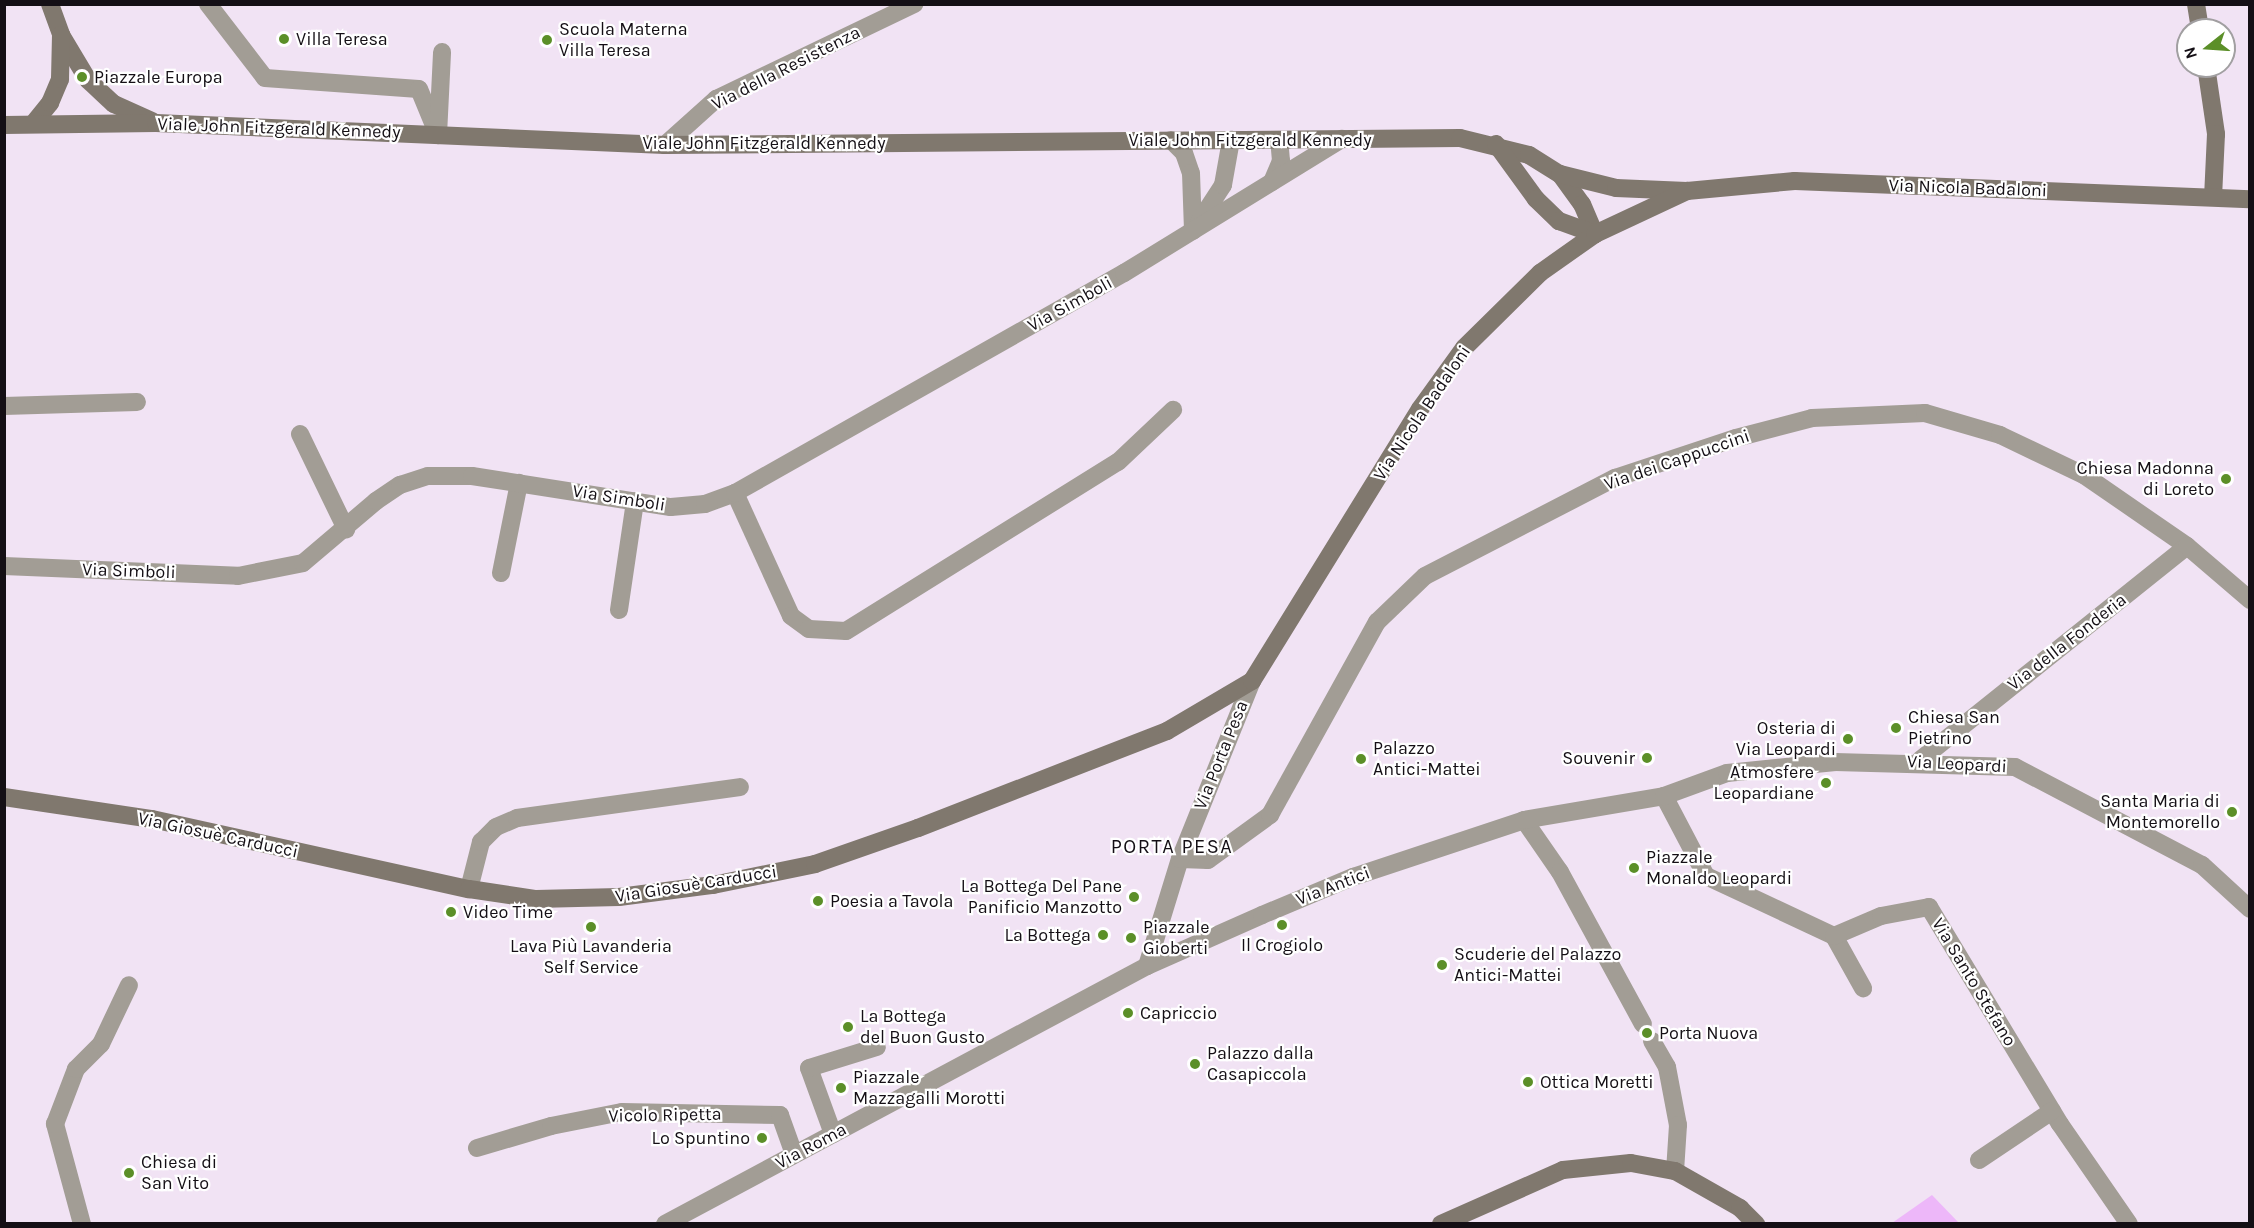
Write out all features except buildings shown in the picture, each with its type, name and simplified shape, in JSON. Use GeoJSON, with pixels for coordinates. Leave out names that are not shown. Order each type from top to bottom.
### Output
{"type":"FeatureCollection","features":[{"type":"Feature","properties":{"kind":"street"},"geometry":{"type":"LineString","coordinates":[[50,4],[61,35],[88,80],[114,104],[156,123]]}},
{"type":"Feature","properties":{"kind":"street"},"geometry":{"type":"LineString","coordinates":[[208,4],[265,78],[419,89],[438,135]]}},
{"type":"Feature","properties":{"kind":"street","name":"Via della Resistenza"},"geometry":{"type":"LineString","coordinates":[[665,144],[716,99],[914,4]]}},
{"type":"Feature","properties":{"kind":"street"},"geometry":{"type":"LineString","coordinates":[[4,125],[33,124],[50,103],[60,78],[61,35]]}},
{"type":"Feature","properties":{"kind":"street"},"geometry":{"type":"LineString","coordinates":[[438,135],[442,52]]}},
{"type":"Feature","properties":{"kind":"street"},"geometry":{"type":"LineString","coordinates":[[2208,78],[2216,134],[2212,197]]}},
{"type":"Feature","properties":{"kind":"street","name":"Viale John Fitzgerald Kennedy"},"geometry":{"type":"LineString","coordinates":[[33,124],[156,123],[665,144],[1461,138],[1496,144],[1529,155],[1560,174],[1582,204],[1595,234]]}},
{"type":"Feature","properties":{"kind":"street","name":"Via Simboli"},"geometry":{"type":"LineString","coordinates":[[4,566],[238,576],[303,563],[400,485],[428,476],[519,483],[671,507],[705,504],[735,493],[1192,231],[1342,139]]}},
{"type":"Feature","properties":{"kind":"street"},"geometry":{"type":"LineString","coordinates":[[1171,140],[1184,153],[1191,173],[1192,231]]}},
{"type":"Feature","properties":{"kind":"street","name":"Via Simboli"},"geometry":{"type":"LineString","coordinates":[[1192,231],[1223,185],[1231,140]]}},
{"type":"Feature","properties":{"kind":"street"},"geometry":{"type":"LineString","coordinates":[[1272,182],[1281,161],[1279,140]]}},
{"type":"Feature","properties":{"kind":"street"},"geometry":{"type":"LineString","coordinates":[[1496,144],[1536,199],[1559,221],[1595,234]]}},
{"type":"Feature","properties":{"kind":"street","name":"Via Nicola Badaloni"},"geometry":{"type":"LineString","coordinates":[[1560,174],[1616,188],[1688,191],[1795,181],[2250,199]]}},
{"type":"Feature","properties":{"kind":"street","name":"Via Nicola Badaloni"},"geometry":{"type":"LineString","coordinates":[[1252,681],[1420,409],[1464,348],[1525,286],[1595,234],[1688,191]]}},
{"type":"Feature","properties":{"kind":"street"},"geometry":{"type":"LineString","coordinates":[[4,406],[136,402]]}},
{"type":"Feature","properties":{"kind":"street"},"geometry":{"type":"LineString","coordinates":[[735,493],[791,616],[809,629],[846,631],[1118,462],[1173,410]]}},
{"type":"Feature","properties":{"kind":"street","name":"Via dei Cappuccini"},"geometry":{"type":"LineString","coordinates":[[1180,860],[1208,860],[1270,815],[1377,622],[1425,576],[1615,478],[1736,438],[1812,418],[1925,413],[2000,435],[2084,475],[2187,546],[2250,600]]}},
{"type":"Feature","properties":{"kind":"street"},"geometry":{"type":"LineString","coordinates":[[300,434],[346,529]]}},
{"type":"Feature","properties":{"kind":"street"},"geometry":{"type":"LineString","coordinates":[[501,573],[519,483]]}},
{"type":"Feature","properties":{"kind":"street"},"geometry":{"type":"LineString","coordinates":[[619,610],[635,501]]}},
{"type":"Feature","properties":{"kind":"street","name":"Via della Fonderia"},"geometry":{"type":"LineString","coordinates":[[1920,760],[2187,546]]}},
{"type":"Feature","properties":{"kind":"street","name":"Via Porta Pesa"},"geometry":{"type":"LineString","coordinates":[[1147,966],[1180,860],[1252,681]]}},
{"type":"Feature","properties":{"kind":"street","name":"Via Giosuè Carducci"},"geometry":{"type":"LineString","coordinates":[[4,797],[152,819],[469,889],[536,899],[619,897],[712,885],[815,864],[1167,731],[1252,681]]}},
{"type":"Feature","properties":{"kind":"street","name":"Via Leopardi"},"geometry":{"type":"LineString","coordinates":[[1664,796],[1727,773],[1835,762],[1920,760],[2015,767],[2202,865],[2250,909]]}},
{"type":"Feature","properties":{"kind":"street"},"geometry":{"type":"LineString","coordinates":[[469,889],[481,842],[496,827],[518,818],[740,788]]}},
{"type":"Feature","properties":{"kind":"street"},"geometry":{"type":"LineString","coordinates":[[1643,1024],[1560,872],[1524,820],[1664,796],[1706,876],[1834,936],[1863,988]]}},
{"type":"Feature","properties":{"kind":"street","name":"Via Antici"},"geometry":{"type":"LineString","coordinates":[[1147,966],[1353,877],[1524,820]]}},
{"type":"Feature","properties":{"kind":"street","name":"Via Santo Stefano"},"geometry":{"type":"LineString","coordinates":[[1834,936],[1881,916],[1929,907],[2056,1117]]}},
{"type":"Feature","properties":{"kind":"street","name":"Via Roma"},"geometry":{"type":"LineString","coordinates":[[665,1224],[1147,966]]}},
{"type":"Feature","properties":{"kind":"street"},"geometry":{"type":"LineString","coordinates":[[82,1224],[55,1124],[76,1069],[101,1044],[129,985]]}},
{"type":"Feature","properties":{"kind":"street"},"geometry":{"type":"LineString","coordinates":[[1652,1041],[1667,1067],[1678,1125],[1675,1171]]}},
{"type":"Feature","properties":{"kind":"street"},"geometry":{"type":"LineString","coordinates":[[833,1134],[809,1068],[877,1047]]}},
{"type":"Feature","properties":{"kind":"street","name":"Vicolo Ripetta"},"geometry":{"type":"LineString","coordinates":[[477,1148],[551,1126],[622,1112],[780,1114],[794,1154]]}},
{"type":"Feature","properties":{"kind":"street"},"geometry":{"type":"LineString","coordinates":[[1979,1161],[2056,1117],[2129,1224]]}},
{"type":"Feature","properties":{"kind":"street"},"geometry":{"type":"LineString","coordinates":[[1441,1224],[1563,1170],[1631,1163],[1675,1171],[1740,1208],[1756,1224]]}},
{"type":"Feature","properties":{"kind":"shaded area"},"geometry":{"type":"Polygon","coordinates":[[[1932,1195],[1959,1223],[1892,1223],[1932,1195]]]}},
{"type":"Feature","properties":{"kind":"place","name":"Villa Teresa"},"geometry":{"type":"Point","coordinates":[284,39]}},
{"type":"Feature","properties":{"kind":"place","name":"Scuola Materna Villa Teresa"},"geometry":{"type":"Point","coordinates":[547,40]}},
{"type":"Feature","properties":{"kind":"place","name":"Piazzale Europa"},"geometry":{"type":"Point","coordinates":[82,77]}},
{"type":"Feature","properties":{"kind":"place","name":"Chiesa Madonna di Loreto"},"geometry":{"type":"Point","coordinates":[2226,479]}},
{"type":"Feature","properties":{"kind":"place","name":"Chiesa San Pietrino"},"geometry":{"type":"Point","coordinates":[1896,728]}},
{"type":"Feature","properties":{"kind":"place","name":"Osteria di Via Leopardi"},"geometry":{"type":"Point","coordinates":[1848,739]}},
{"type":"Feature","properties":{"kind":"place","name":"Souvenir"},"geometry":{"type":"Point","coordinates":[1647,758]}},
{"type":"Feature","properties":{"kind":"place","name":"Palazzo Antici-Mattei"},"geometry":{"type":"Point","coordinates":[1361,759]}},
{"type":"Feature","properties":{"kind":"place","name":"Atmosfere Leopardiane"},"geometry":{"type":"Point","coordinates":[1826,783]}},
{"type":"Feature","properties":{"kind":"place","name":"Santa Maria di Montemorello"},"geometry":{"type":"Point","coordinates":[2232,812]}},
{"type":"Feature","properties":{"kind":"place","name":"Piazzale Monaldo Leopardi"},"geometry":{"type":"Point","coordinates":[1634,868]}},
{"type":"Feature","properties":{"kind":"place","name":"La Bottega Del Pane Panificio Manzotto"},"geometry":{"type":"Point","coordinates":[1134,897]}},
{"type":"Feature","properties":{"kind":"place","name":"Poesia a Tavola"},"geometry":{"type":"Point","coordinates":[818,901]}},
{"type":"Feature","properties":{"kind":"place","name":"Video Time"},"geometry":{"type":"Point","coordinates":[451,912]}},
{"type":"Feature","properties":{"kind":"place","name":"Il Crogiolo"},"geometry":{"type":"Point","coordinates":[1282,925]}},
{"type":"Feature","properties":{"kind":"place","name":"Lava Più Lavanderia Self Service"},"geometry":{"type":"Point","coordinates":[591,927]}},
{"type":"Feature","properties":{"kind":"place","name":"La Bottega"},"geometry":{"type":"Point","coordinates":[1103,935]}},
{"type":"Feature","properties":{"kind":"place","name":"Piazzale Gioberti"},"geometry":{"type":"Point","coordinates":[1131,938]}},
{"type":"Feature","properties":{"kind":"place","name":"Scuderie del Palazzo Antici-Mattei"},"geometry":{"type":"Point","coordinates":[1442,965]}},
{"type":"Feature","properties":{"kind":"place","name":"Capriccio"},"geometry":{"type":"Point","coordinates":[1128,1013]}},
{"type":"Feature","properties":{"kind":"place","name":"La Bottega del Buon Gusto"},"geometry":{"type":"Point","coordinates":[848,1027]}},
{"type":"Feature","properties":{"kind":"place","name":"Porta Nuova"},"geometry":{"type":"Point","coordinates":[1647,1033]}},
{"type":"Feature","properties":{"kind":"place","name":"Palazzo dalla Casapiccola"},"geometry":{"type":"Point","coordinates":[1195,1064]}},
{"type":"Feature","properties":{"kind":"place","name":"Ottica Moretti"},"geometry":{"type":"Point","coordinates":[1528,1082]}},
{"type":"Feature","properties":{"kind":"place","name":"Piazzale Mazzagalli Morotti"},"geometry":{"type":"Point","coordinates":[841,1088]}},
{"type":"Feature","properties":{"kind":"place","name":"Lo Spuntino"},"geometry":{"type":"Point","coordinates":[762,1138]}},
{"type":"Feature","properties":{"kind":"place","name":"Chiesa di San Vito"},"geometry":{"type":"Point","coordinates":[129,1173]}},
{"type":"Feature","properties":{"kind":"district","name":"PORTA PESA"},"geometry":{"type":"Point","coordinates":[1172,846]}}]}
